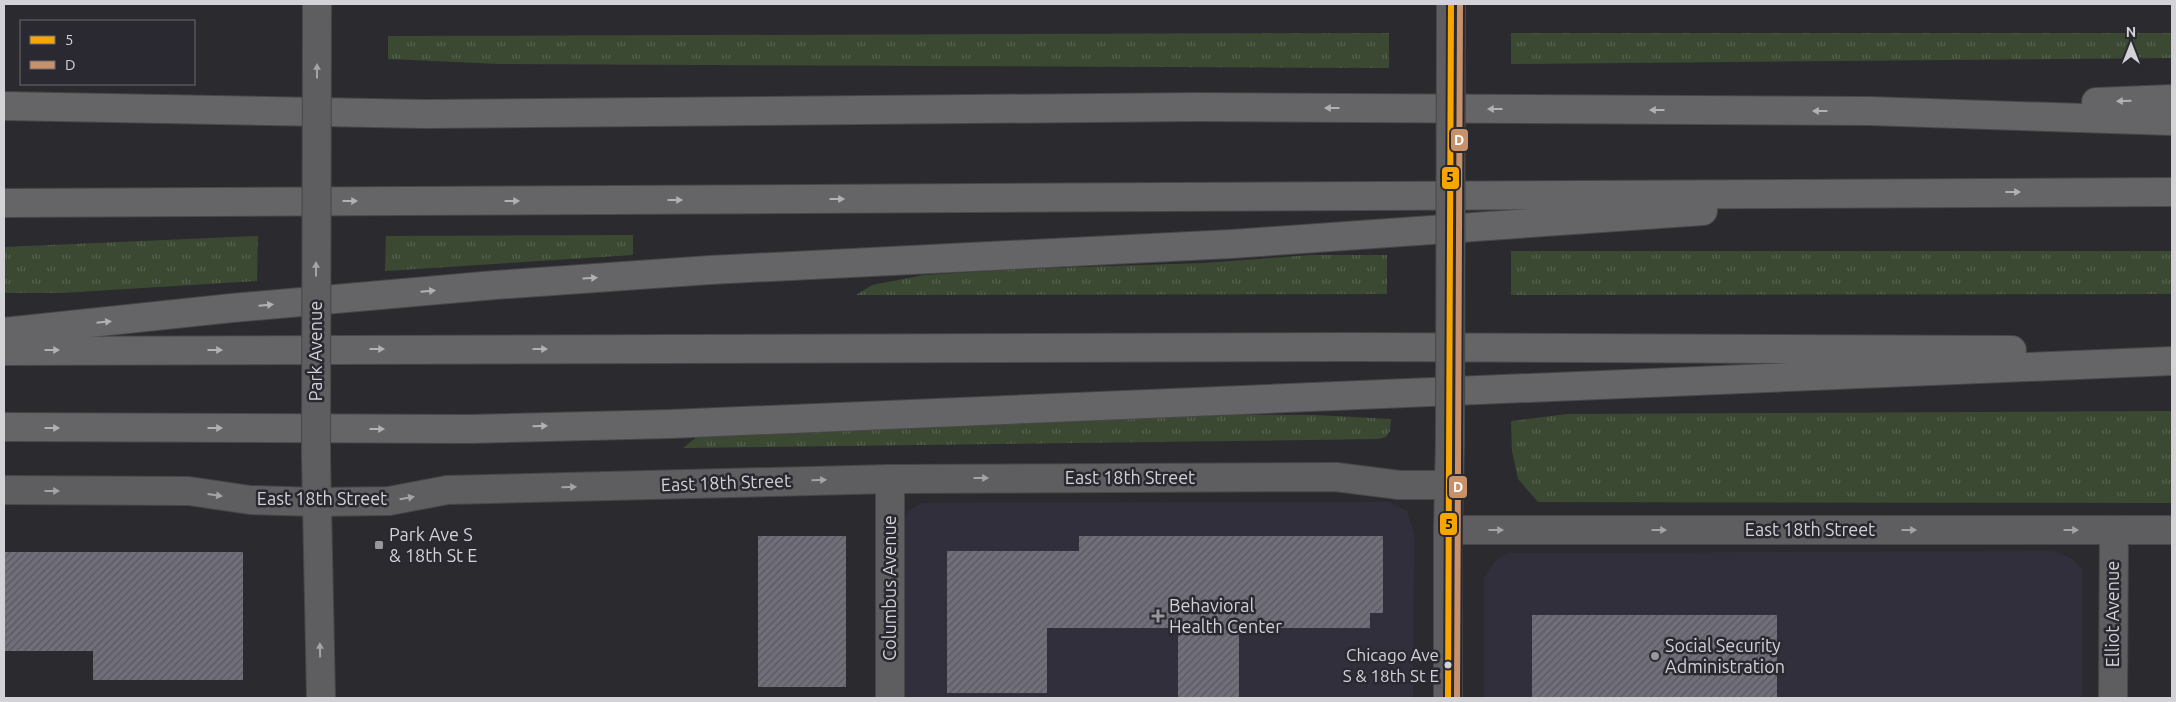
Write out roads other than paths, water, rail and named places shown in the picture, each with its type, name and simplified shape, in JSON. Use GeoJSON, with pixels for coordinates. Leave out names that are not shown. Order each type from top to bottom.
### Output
{"type":"FeatureCollection","features":[{"type":"Feature","properties":{"kind":"highway"},"geometry":{"type":"LineString","coordinates":[[1869,111],[2172,99]]}},
{"type":"Feature","properties":{"kind":"highway"},"geometry":{"type":"LineString","coordinates":[[4,106],[425,114],[1187,107],[1869,111],[2172,121]]}},
{"type":"Feature","properties":{"kind":"highway"},"geometry":{"type":"LineString","coordinates":[[4,332],[232,308],[495,284],[710,270],[1231,244],[1964,192]]}},
{"type":"Feature","properties":{"kind":"highway"},"geometry":{"type":"LineString","coordinates":[[4,203],[2172,192]]}},
{"type":"Feature","properties":{"kind":"highway"},"geometry":{"type":"LineString","coordinates":[[4,220],[256,202]]}},
{"type":"Feature","properties":{"kind":"highway"},"geometry":{"type":"LineString","coordinates":[[4,350],[1372,347],[2172,351]]}},
{"type":"Feature","properties":{"kind":"highway"},"geometry":{"type":"LineString","coordinates":[[4,427],[469,429],[670,424],[2172,361]]}},
{"type":"Feature","properties":{"kind":"street","name":"Park Avenue"},"geometry":{"type":"LineString","coordinates":[[317,4],[316,457],[321,698]]}},
{"type":"Feature","properties":{"kind":"street"},"geometry":{"type":"LineString","coordinates":[[1448,698],[1450,4]]}},
{"type":"Feature","properties":{"kind":"street","name":"East 18th Street"},"geometry":{"type":"LineString","coordinates":[[4,490],[189,491],[250,500],[317,502],[389,501],[447,490],[890,478],[1336,477],[1398,485],[1448,485]]}},
{"type":"Feature","properties":{"kind":"street","name":"Columbus Avenue"},"geometry":{"type":"LineString","coordinates":[[890,478],[890,698]]}},
{"type":"Feature","properties":{"kind":"street","name":"East 18th Street"},"geometry":{"type":"LineString","coordinates":[[1448,530],[2172,530]]}},
{"type":"Feature","properties":{"kind":"street","name":"Elliot Avenue"},"geometry":{"type":"LineString","coordinates":[[2113,698],[2114,530]]}},
{"type":"Feature","properties":{"kind":"place","name":"Park Ave S & 18th St E"},"geometry":{"type":"Point","coordinates":[379,545]}},
{"type":"Feature","properties":{"kind":"place","name":"Behavioral Health Center"},"geometry":{"type":"Point","coordinates":[1158,616]}},
{"type":"Feature","properties":{"kind":"place","name":"Social Security Administration"},"geometry":{"type":"Point","coordinates":[1655,656]}},
{"type":"Feature","properties":{"kind":"place","name":"Chicago Ave S & 18th St E"},"geometry":{"type":"Point","coordinates":[1448,665]}}]}
